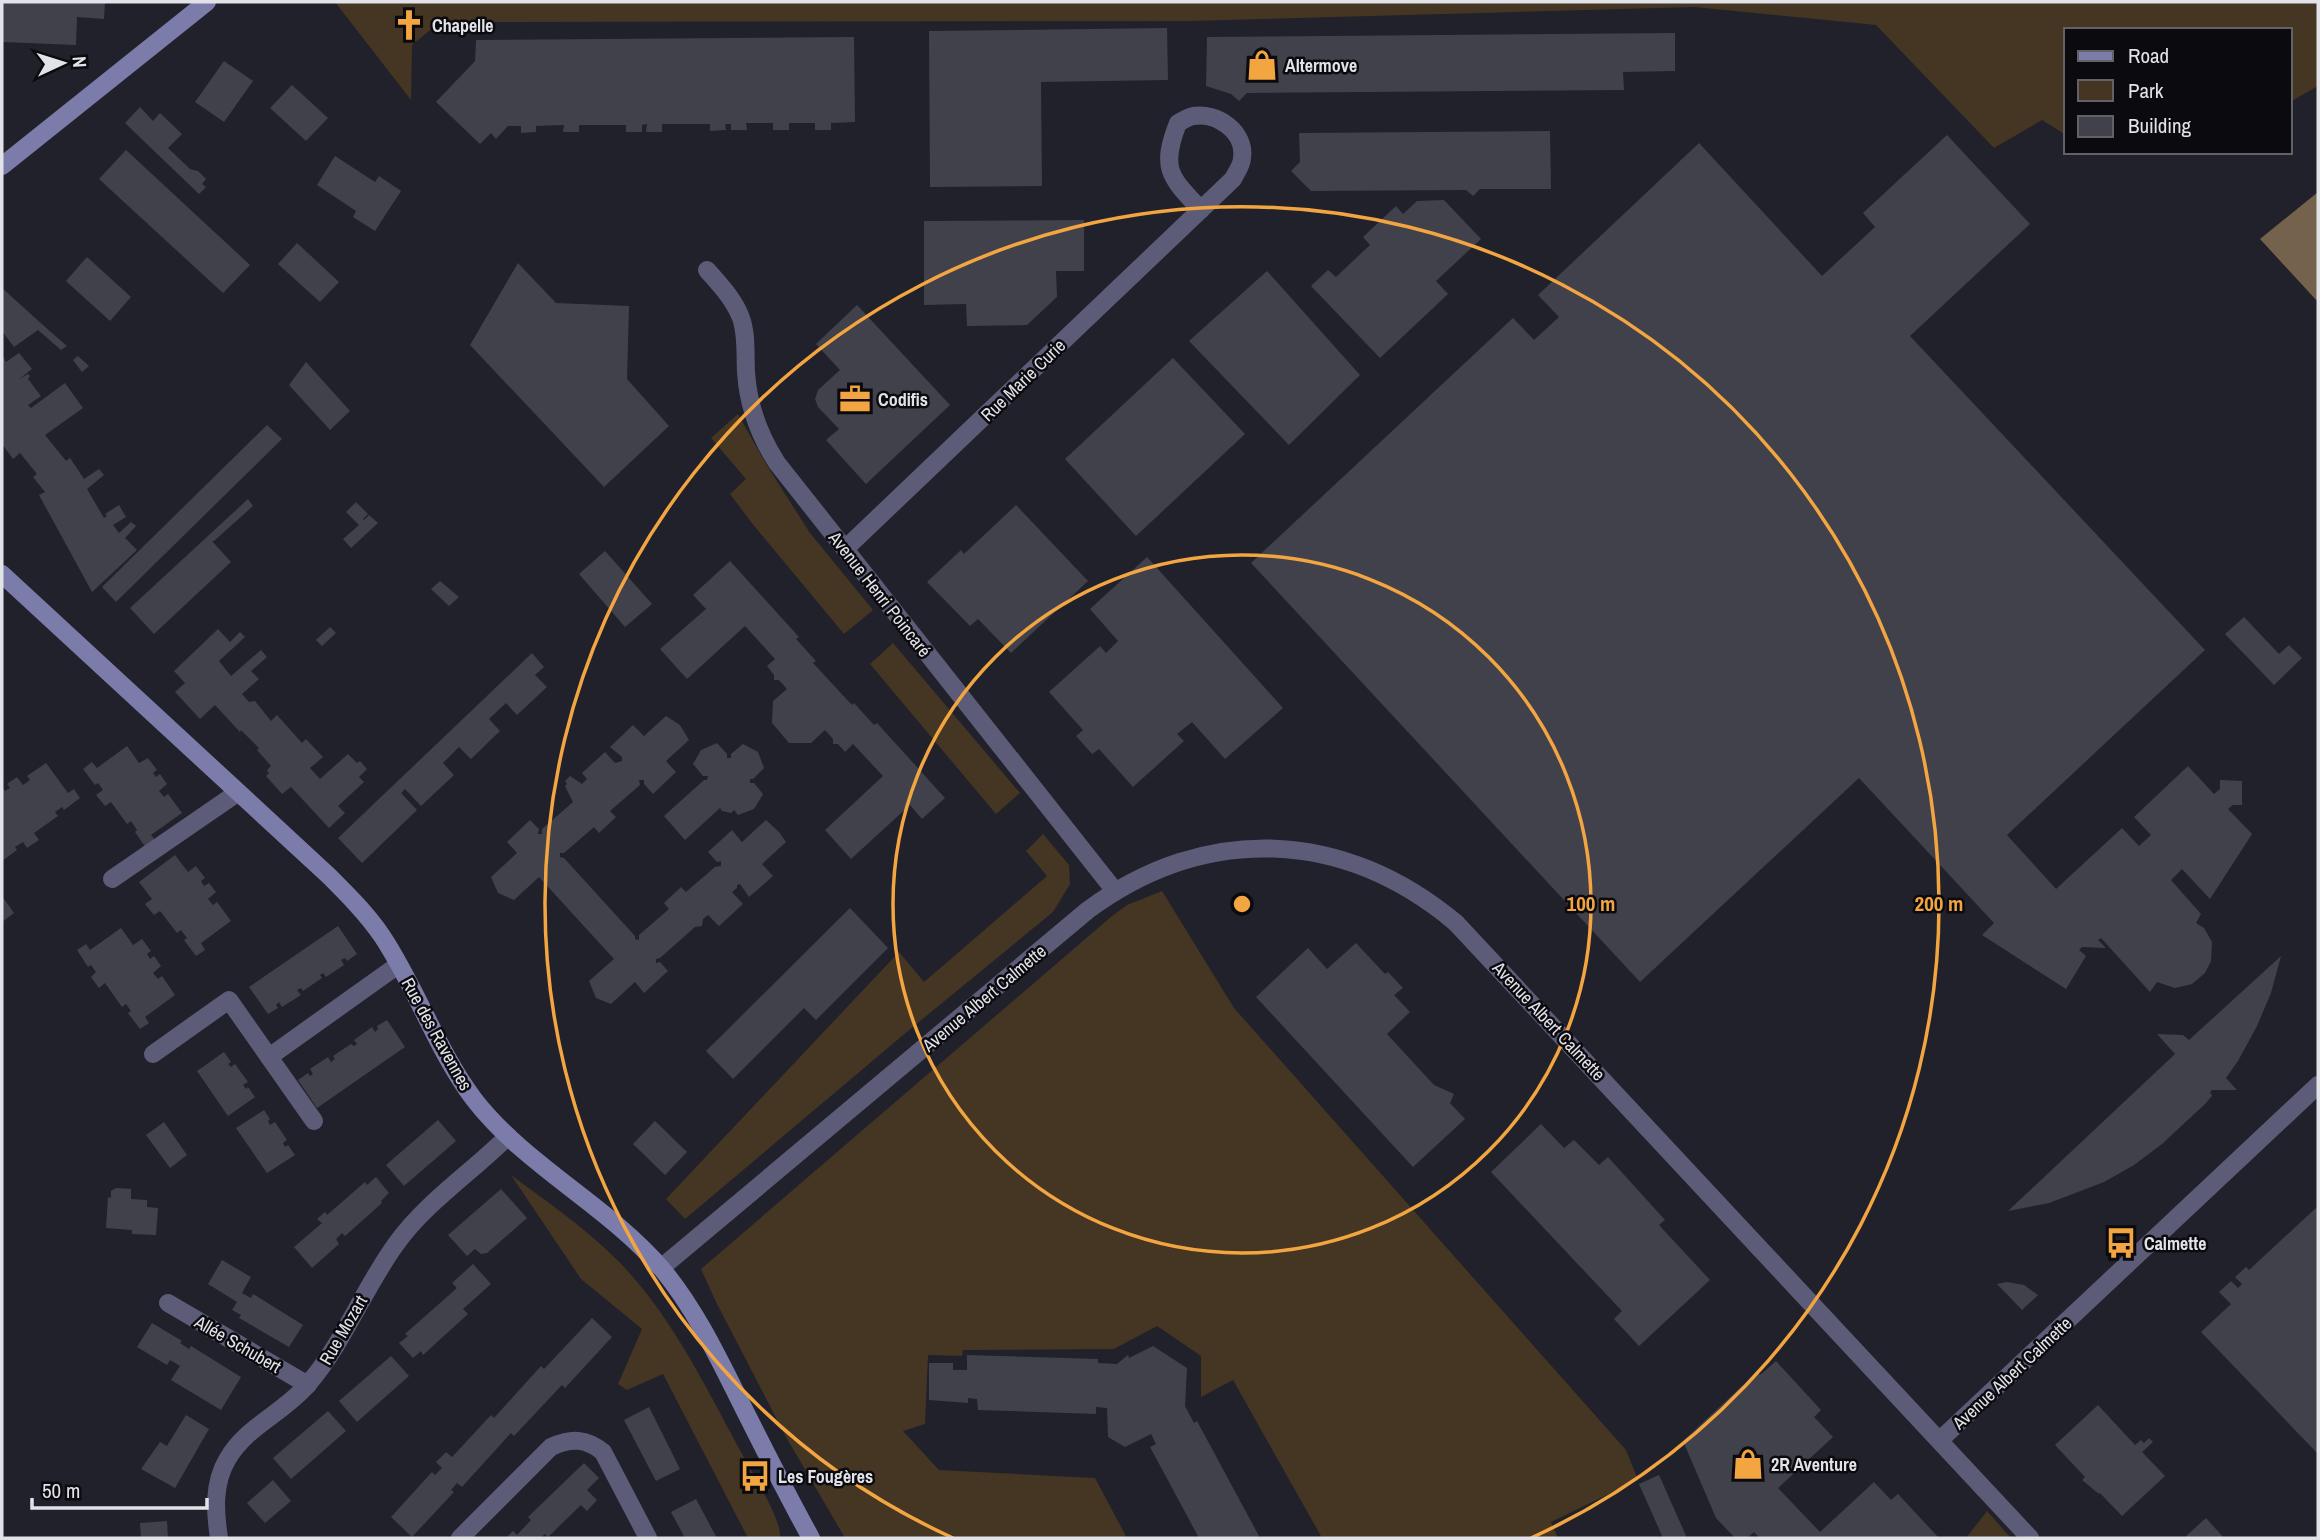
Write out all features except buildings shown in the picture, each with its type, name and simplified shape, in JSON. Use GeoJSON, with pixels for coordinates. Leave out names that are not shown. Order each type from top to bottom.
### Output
{"type":"FeatureCollection","features":[{"type":"Feature","properties":{"kind":"street"},"geometry":{"type":"LineString","coordinates":[[2,166],[207,2]]}},
{"type":"Feature","properties":{"kind":"street","name":"Rue Marie Curie"},"geometry":{"type":"LineString","coordinates":[[845,549],[1201,210],[1233,179],[1242,159],[1241,141],[1231,127],[1212,117],[1192,116],[1178,123],[1169,146],[1169,164],[1173,180],[1201,210]]}},
{"type":"Feature","properties":{"kind":"street","name":"Avenue Henri Poincaré"},"geometry":{"type":"LineString","coordinates":[[706,270],[735,304],[740,316],[744,328],[750,400],[766,446],[777,463],[1115,891]]}},
{"type":"Feature","properties":{"kind":"street","name":"Rue des Ravennes"},"geometry":{"type":"LineString","coordinates":[[2,574],[355,902],[382,936],[460,1079],[486,1114],[508,1136],[599,1209],[661,1268],[694,1314],[811,1538]]}},
{"type":"Feature","properties":{"kind":"street"},"geometry":{"type":"LineString","coordinates":[[112,879],[237,793]]}},
{"type":"Feature","properties":{"kind":"street","name":"Avenue Albert Calmette"},"geometry":{"type":"LineString","coordinates":[[661,1268],[1088,910],[1115,891],[1146,874],[1195,858],[1262,848],[1305,851],[1382,874],[1422,896],[1456,923],[1940,1440],[2318,1085]]}},
{"type":"Feature","properties":{"kind":"street"},"geometry":{"type":"LineString","coordinates":[[269,1057],[398,965]]}},
{"type":"Feature","properties":{"kind":"street"},"geometry":{"type":"LineString","coordinates":[[153,1054],[229,1000],[314,1121]]}},
{"type":"Feature","properties":{"kind":"street","name":"Rue Mozart"},"geometry":{"type":"LineString","coordinates":[[219,1538],[216,1506],[218,1480],[239,1442],[308,1385],[323,1366],[397,1242],[422,1214],[508,1136]]}},
{"type":"Feature","properties":{"kind":"street","name":"Allée Schubert"},"geometry":{"type":"LineString","coordinates":[[168,1303],[308,1385]]}},
{"type":"Feature","properties":{"kind":"street"},"geometry":{"type":"LineString","coordinates":[[460,1538],[551,1447],[565,1441],[580,1440],[593,1444],[603,1452],[648,1538]]}},
{"type":"Feature","properties":{"kind":"street"},"geometry":{"type":"LineString","coordinates":[[1940,1440],[2030,1538]]}},
{"type":"Feature","properties":{"kind":"green space"},"geometry":{"type":"Polygon","coordinates":[[[335,2],[2318,2],[2318,86],[2292,101],[2292,28],[2064,28],[2064,134],[2042,120],[1994,148],[1876,25],[1694,7],[1191,21],[440,22],[412,45],[411,100],[335,2]]]}},
{"type":"Feature","properties":{"kind":"green space"},"geometry":{"type":"Polygon","coordinates":[[[738,414],[810,533],[873,610],[844,634],[730,494],[746,479],[711,438],[738,414]]]}},
{"type":"Feature","properties":{"kind":"green space"},"geometry":{"type":"Polygon","coordinates":[[[893,643],[1020,793],[996,814],[870,664],[893,643]]]}},
{"type":"Feature","properties":{"kind":"green space"},"geometry":{"type":"Polygon","coordinates":[[[1043,834],[1069,865],[1070,884],[1053,912],[685,1219],[666,1199],[899,952],[924,982],[1047,876],[1026,851],[1043,834]]]}},
{"type":"Feature","properties":{"kind":"green space"},"geometry":{"type":"Polygon","coordinates":[[[1162,891],[1234,1008],[1626,1450],[1638,1480],[1551,1522],[1558,1538],[1322,1538],[1233,1380],[1201,1397],[1201,1356],[1157,1326],[1114,1349],[963,1350],[962,1356],[928,1355],[925,1424],[903,1431],[939,1470],[1095,1478],[1127,1538],[845,1538],[786,1437],[701,1269],[1112,916],[1127,905],[1162,891]]]}},
{"type":"Feature","properties":{"kind":"green space"},"geometry":{"type":"Polygon","coordinates":[[[511,1175],[600,1244],[633,1277],[652,1301],[702,1380],[761,1488],[777,1521],[780,1538],[748,1538],[663,1374],[627,1390],[618,1384],[642,1329],[581,1279],[511,1175]]]}},
{"type":"Feature","properties":{"kind":"green space"},"geometry":{"type":"Polygon","coordinates":[[[1987,1511],[2011,1538],[1966,1538],[1987,1511]]]}},
{"type":"Feature","properties":{"kind":"shaded area"},"geometry":{"type":"Polygon","coordinates":[[[2318,192],[2318,302],[2260,239],[2318,192]]]}},
{"type":"Feature","properties":{"kind":"place","name":"Chapelle"},"geometry":{"type":"Point","coordinates":[409,25]}},
{"type":"Feature","properties":{"kind":"place","name":"Altermove"},"geometry":{"type":"Point","coordinates":[1262,65]}},
{"type":"Feature","properties":{"kind":"place","name":"Codifis"},"geometry":{"type":"Point","coordinates":[855,399]}},
{"type":"Feature","properties":{"kind":"place","name":"Calmette"},"geometry":{"type":"Point","coordinates":[2121,1243]}},
{"type":"Feature","properties":{"kind":"place","name":"2R Aventure"},"geometry":{"type":"Point","coordinates":[1748,1464]}},
{"type":"Feature","properties":{"kind":"place","name":"Les Fougères"},"geometry":{"type":"Point","coordinates":[755,1476]}}]}
